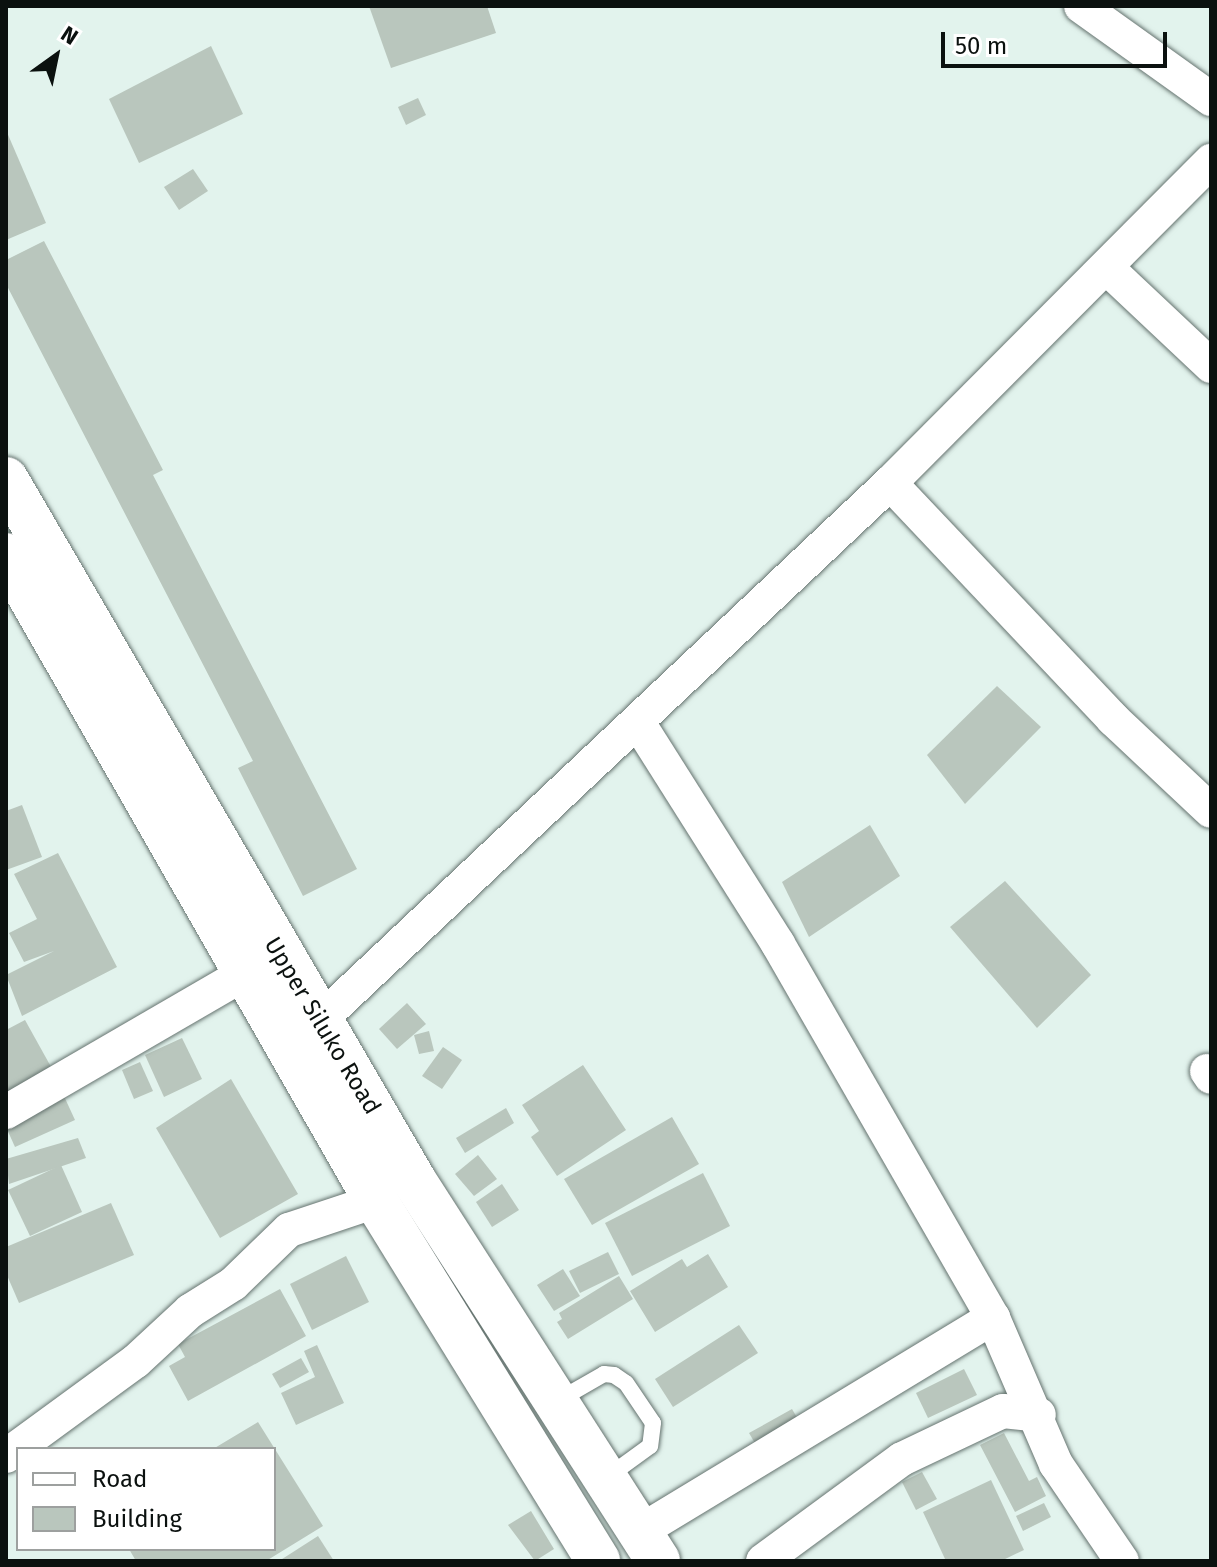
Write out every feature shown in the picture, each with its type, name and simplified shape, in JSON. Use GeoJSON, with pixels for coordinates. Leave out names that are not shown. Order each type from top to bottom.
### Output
{"type":"FeatureCollection","features":[{"type":"Feature","properties":{"kind":"main road","name":"Upper Siluko Road"},"geometry":{"type":"LineString","coordinates":[[6,479],[319,1021],[649,1546]]}},
{"type":"Feature","properties":{"kind":"main road","name":"Upper Siluko Road"},"geometry":{"type":"LineString","coordinates":[[6,555],[376,1201],[598,1561]]}},
{"type":"Feature","properties":{"kind":"street"},"geometry":{"type":"LineString","coordinates":[[1081,6],[1211,99]]}},
{"type":"Feature","properties":{"kind":"street"},"geometry":{"type":"LineString","coordinates":[[319,1021],[639,724],[890,483],[1211,161]]}},
{"type":"Feature","properties":{"kind":"street"},"geometry":{"type":"LineString","coordinates":[[1107,268],[1211,366]]}},
{"type":"Feature","properties":{"kind":"street"},"geometry":{"type":"LineString","coordinates":[[890,483],[1113,719],[1211,811]]}},
{"type":"Feature","properties":{"kind":"street"},"geometry":{"type":"LineString","coordinates":[[639,724],[778,944],[993,1318],[1039,1415],[1056,1464],[1122,1561]]}},
{"type":"Feature","properties":{"kind":"street"},"geometry":{"type":"LineString","coordinates":[[6,1112],[244,974]]}},
{"type":"Feature","properties":{"kind":"street"},"geometry":{"type":"LineString","coordinates":[[18,1447],[136,1361],[190,1311],[233,1284],[289,1230],[376,1201]]}},
{"type":"Feature","properties":{"kind":"street"},"geometry":{"type":"LineString","coordinates":[[649,1546],[993,1318]]}},
{"type":"Feature","properties":{"kind":"street"},"geometry":{"type":"LineString","coordinates":[[763,1561],[902,1459],[1003,1411],[1039,1415]]}},
{"type":"Feature","properties":{"kind":"lane"},"geometry":{"type":"LineString","coordinates":[[556,1402],[604,1374],[614,1375],[626,1383],[653,1423],[650,1446],[605,1479]]}},
{"type":"Feature","properties":{"kind":"building"},"geometry":{"type":"Polygon","coordinates":[[[369,6],[487,6],[496,33],[391,68],[369,6]]]}},
{"type":"Feature","properties":{"kind":"building"},"geometry":{"type":"Polygon","coordinates":[[[211,46],[243,114],[139,163],[109,99],[211,46]]]}},
{"type":"Feature","properties":{"kind":"building"},"geometry":{"type":"Polygon","coordinates":[[[418,98],[426,115],[406,125],[398,107],[418,98]]]}},
{"type":"Feature","properties":{"kind":"building"},"geometry":{"type":"Polygon","coordinates":[[[6,130],[46,223],[6,240],[6,130]]]}},
{"type":"Feature","properties":{"kind":"building"},"geometry":{"type":"Polygon","coordinates":[[[193,169],[208,191],[179,210],[164,187],[193,169]]]}},
{"type":"Feature","properties":{"kind":"building"},"geometry":{"type":"Polygon","coordinates":[[[44,241],[163,470],[153,475],[357,869],[303,896],[238,768],[253,761],[6,284],[6,260],[44,241]]]}},
{"type":"Feature","properties":{"kind":"building"},"geometry":{"type":"Polygon","coordinates":[[[997,686],[1041,727],[965,804],[927,755],[997,686]]]}},
{"type":"Feature","properties":{"kind":"building"},"geometry":{"type":"Polygon","coordinates":[[[22,805],[42,857],[6,870],[6,811],[22,805]]]}},
{"type":"Feature","properties":{"kind":"building"},"geometry":{"type":"Polygon","coordinates":[[[870,825],[900,876],[809,937],[782,882],[870,825]]]}},
{"type":"Feature","properties":{"kind":"building"},"geometry":{"type":"Polygon","coordinates":[[[58,853],[117,967],[22,1016],[6,975],[54,951],[24,962],[9,933],[37,919],[14,874],[58,853]]]}},
{"type":"Feature","properties":{"kind":"building"},"geometry":{"type":"Polygon","coordinates":[[[1005,881],[1091,975],[1037,1028],[950,927],[1005,881]]]}},
{"type":"Feature","properties":{"kind":"building"},"geometry":{"type":"Polygon","coordinates":[[[407,1003],[426,1024],[397,1049],[379,1029],[407,1003]]]}},
{"type":"Feature","properties":{"kind":"building"},"geometry":{"type":"Polygon","coordinates":[[[25,1020],[55,1074],[11,1098],[6,1089],[6,1030],[25,1020]]]}},
{"type":"Feature","properties":{"kind":"building"},"geometry":{"type":"Polygon","coordinates":[[[429,1031],[434,1051],[419,1054],[414,1035],[429,1031]]]}},
{"type":"Feature","properties":{"kind":"building"},"geometry":{"type":"Polygon","coordinates":[[[182,1038],[202,1079],[164,1097],[145,1055],[182,1038]]]}},
{"type":"Feature","properties":{"kind":"building"},"geometry":{"type":"Polygon","coordinates":[[[443,1047],[462,1060],[442,1089],[422,1076],[443,1047]]]}},
{"type":"Feature","properties":{"kind":"building"},"geometry":{"type":"Polygon","coordinates":[[[140,1062],[153,1091],[134,1099],[122,1070],[140,1062]]]}},
{"type":"Feature","properties":{"kind":"building"},"geometry":{"type":"Polygon","coordinates":[[[583,1065],[626,1130],[557,1176],[531,1137],[539,1131],[522,1105],[583,1065]]]}},
{"type":"Feature","properties":{"kind":"building"},"geometry":{"type":"Polygon","coordinates":[[[231,1079],[298,1194],[220,1238],[156,1128],[231,1079]]]}},
{"type":"Feature","properties":{"kind":"building"},"geometry":{"type":"Polygon","coordinates":[[[63,1094],[75,1120],[15,1147],[6,1127],[63,1094]]]}},
{"type":"Feature","properties":{"kind":"building"},"geometry":{"type":"Polygon","coordinates":[[[506,1108],[514,1123],[465,1153],[456,1138],[506,1108]]]}},
{"type":"Feature","properties":{"kind":"building"},"geometry":{"type":"Polygon","coordinates":[[[672,1117],[699,1164],[592,1225],[564,1179],[672,1117]]]}},
{"type":"Feature","properties":{"kind":"building"},"geometry":{"type":"Polygon","coordinates":[[[78,1138],[86,1158],[9,1184],[6,1159],[78,1138]]]}},
{"type":"Feature","properties":{"kind":"building"},"geometry":{"type":"Polygon","coordinates":[[[478,1155],[497,1179],[474,1196],[455,1174],[478,1155]]]}},
{"type":"Feature","properties":{"kind":"building"},"geometry":{"type":"Polygon","coordinates":[[[61,1165],[82,1212],[30,1236],[8,1190],[61,1165]]]}},
{"type":"Feature","properties":{"kind":"building"},"geometry":{"type":"Polygon","coordinates":[[[703,1173],[730,1226],[632,1276],[605,1223],[703,1173]]]}},
{"type":"Feature","properties":{"kind":"building"},"geometry":{"type":"Polygon","coordinates":[[[502,1184],[519,1210],[492,1227],[476,1202],[502,1184]]]}},
{"type":"Feature","properties":{"kind":"building"},"geometry":{"type":"Polygon","coordinates":[[[111,1203],[134,1255],[19,1303],[6,1273],[6,1247],[111,1203]]]}},
{"type":"Feature","properties":{"kind":"building"},"geometry":{"type":"Polygon","coordinates":[[[608,1252],[619,1274],[580,1293],[569,1271],[608,1252]]]}},
{"type":"Feature","properties":{"kind":"building"},"geometry":{"type":"Polygon","coordinates":[[[708,1254],[728,1287],[655,1332],[630,1291],[682,1259],[687,1267],[708,1254]]]}},
{"type":"Feature","properties":{"kind":"building"},"geometry":{"type":"Polygon","coordinates":[[[346,1256],[369,1302],[312,1330],[290,1284],[346,1256]]]}},
{"type":"Feature","properties":{"kind":"building"},"geometry":{"type":"Polygon","coordinates":[[[563,1269],[580,1296],[554,1311],[537,1285],[563,1269]]]}},
{"type":"Feature","properties":{"kind":"building"},"geometry":{"type":"Polygon","coordinates":[[[619,1276],[633,1299],[568,1339],[557,1322],[562,1319],[559,1313],[619,1276]]]}},
{"type":"Feature","properties":{"kind":"building"},"geometry":{"type":"Polygon","coordinates":[[[280,1289],[306,1336],[188,1401],[169,1366],[185,1357],[178,1344],[280,1289]]]}},
{"type":"Feature","properties":{"kind":"building"},"geometry":{"type":"Polygon","coordinates":[[[739,1325],[758,1353],[673,1407],[655,1379],[739,1325]]]}},
{"type":"Feature","properties":{"kind":"building"},"geometry":{"type":"Polygon","coordinates":[[[317,1345],[344,1403],[296,1425],[281,1393],[315,1377],[304,1351],[317,1345]]]}},
{"type":"Feature","properties":{"kind":"building"},"geometry":{"type":"Polygon","coordinates":[[[301,1358],[309,1372],[280,1388],[272,1374],[301,1358]]]}},
{"type":"Feature","properties":{"kind":"building"},"geometry":{"type":"Polygon","coordinates":[[[964,1369],[977,1395],[928,1418],[916,1393],[964,1369]]]}},
{"type":"Feature","properties":{"kind":"building"},"geometry":{"type":"Polygon","coordinates":[[[792,1409],[802,1426],[759,1450],[749,1433],[792,1409]]]}},
{"type":"Feature","properties":{"kind":"building"},"geometry":{"type":"Polygon","coordinates":[[[258,1422],[274,1447],[216,1447],[258,1422]]]}},
{"type":"Feature","properties":{"kind":"building"},"geometry":{"type":"Polygon","coordinates":[[[1004,1433],[1029,1481],[1037,1477],[1046,1496],[1015,1512],[980,1445],[1004,1433]]]}},
{"type":"Feature","properties":{"kind":"building"},"geometry":{"type":"Polygon","coordinates":[[[276,1451],[323,1526],[266,1561],[136,1561],[130,1551],[276,1551],[276,1451]]]}},
{"type":"Feature","properties":{"kind":"building"},"geometry":{"type":"Polygon","coordinates":[[[922,1472],[937,1499],[916,1510],[902,1482],[922,1472]]]}},
{"type":"Feature","properties":{"kind":"building"},"geometry":{"type":"Polygon","coordinates":[[[991,1480],[1024,1550],[1001,1561],[946,1561],[923,1512],[991,1480]]]}},
{"type":"Feature","properties":{"kind":"building"},"geometry":{"type":"Polygon","coordinates":[[[1044,1503],[1051,1517],[1023,1531],[1016,1516],[1044,1503]]]}},
{"type":"Feature","properties":{"kind":"building"},"geometry":{"type":"Polygon","coordinates":[[[531,1511],[554,1549],[535,1561],[508,1525],[531,1511]]]}},
{"type":"Feature","properties":{"kind":"building"},"geometry":{"type":"Polygon","coordinates":[[[318,1536],[334,1561],[279,1561],[318,1536]]]}}]}
